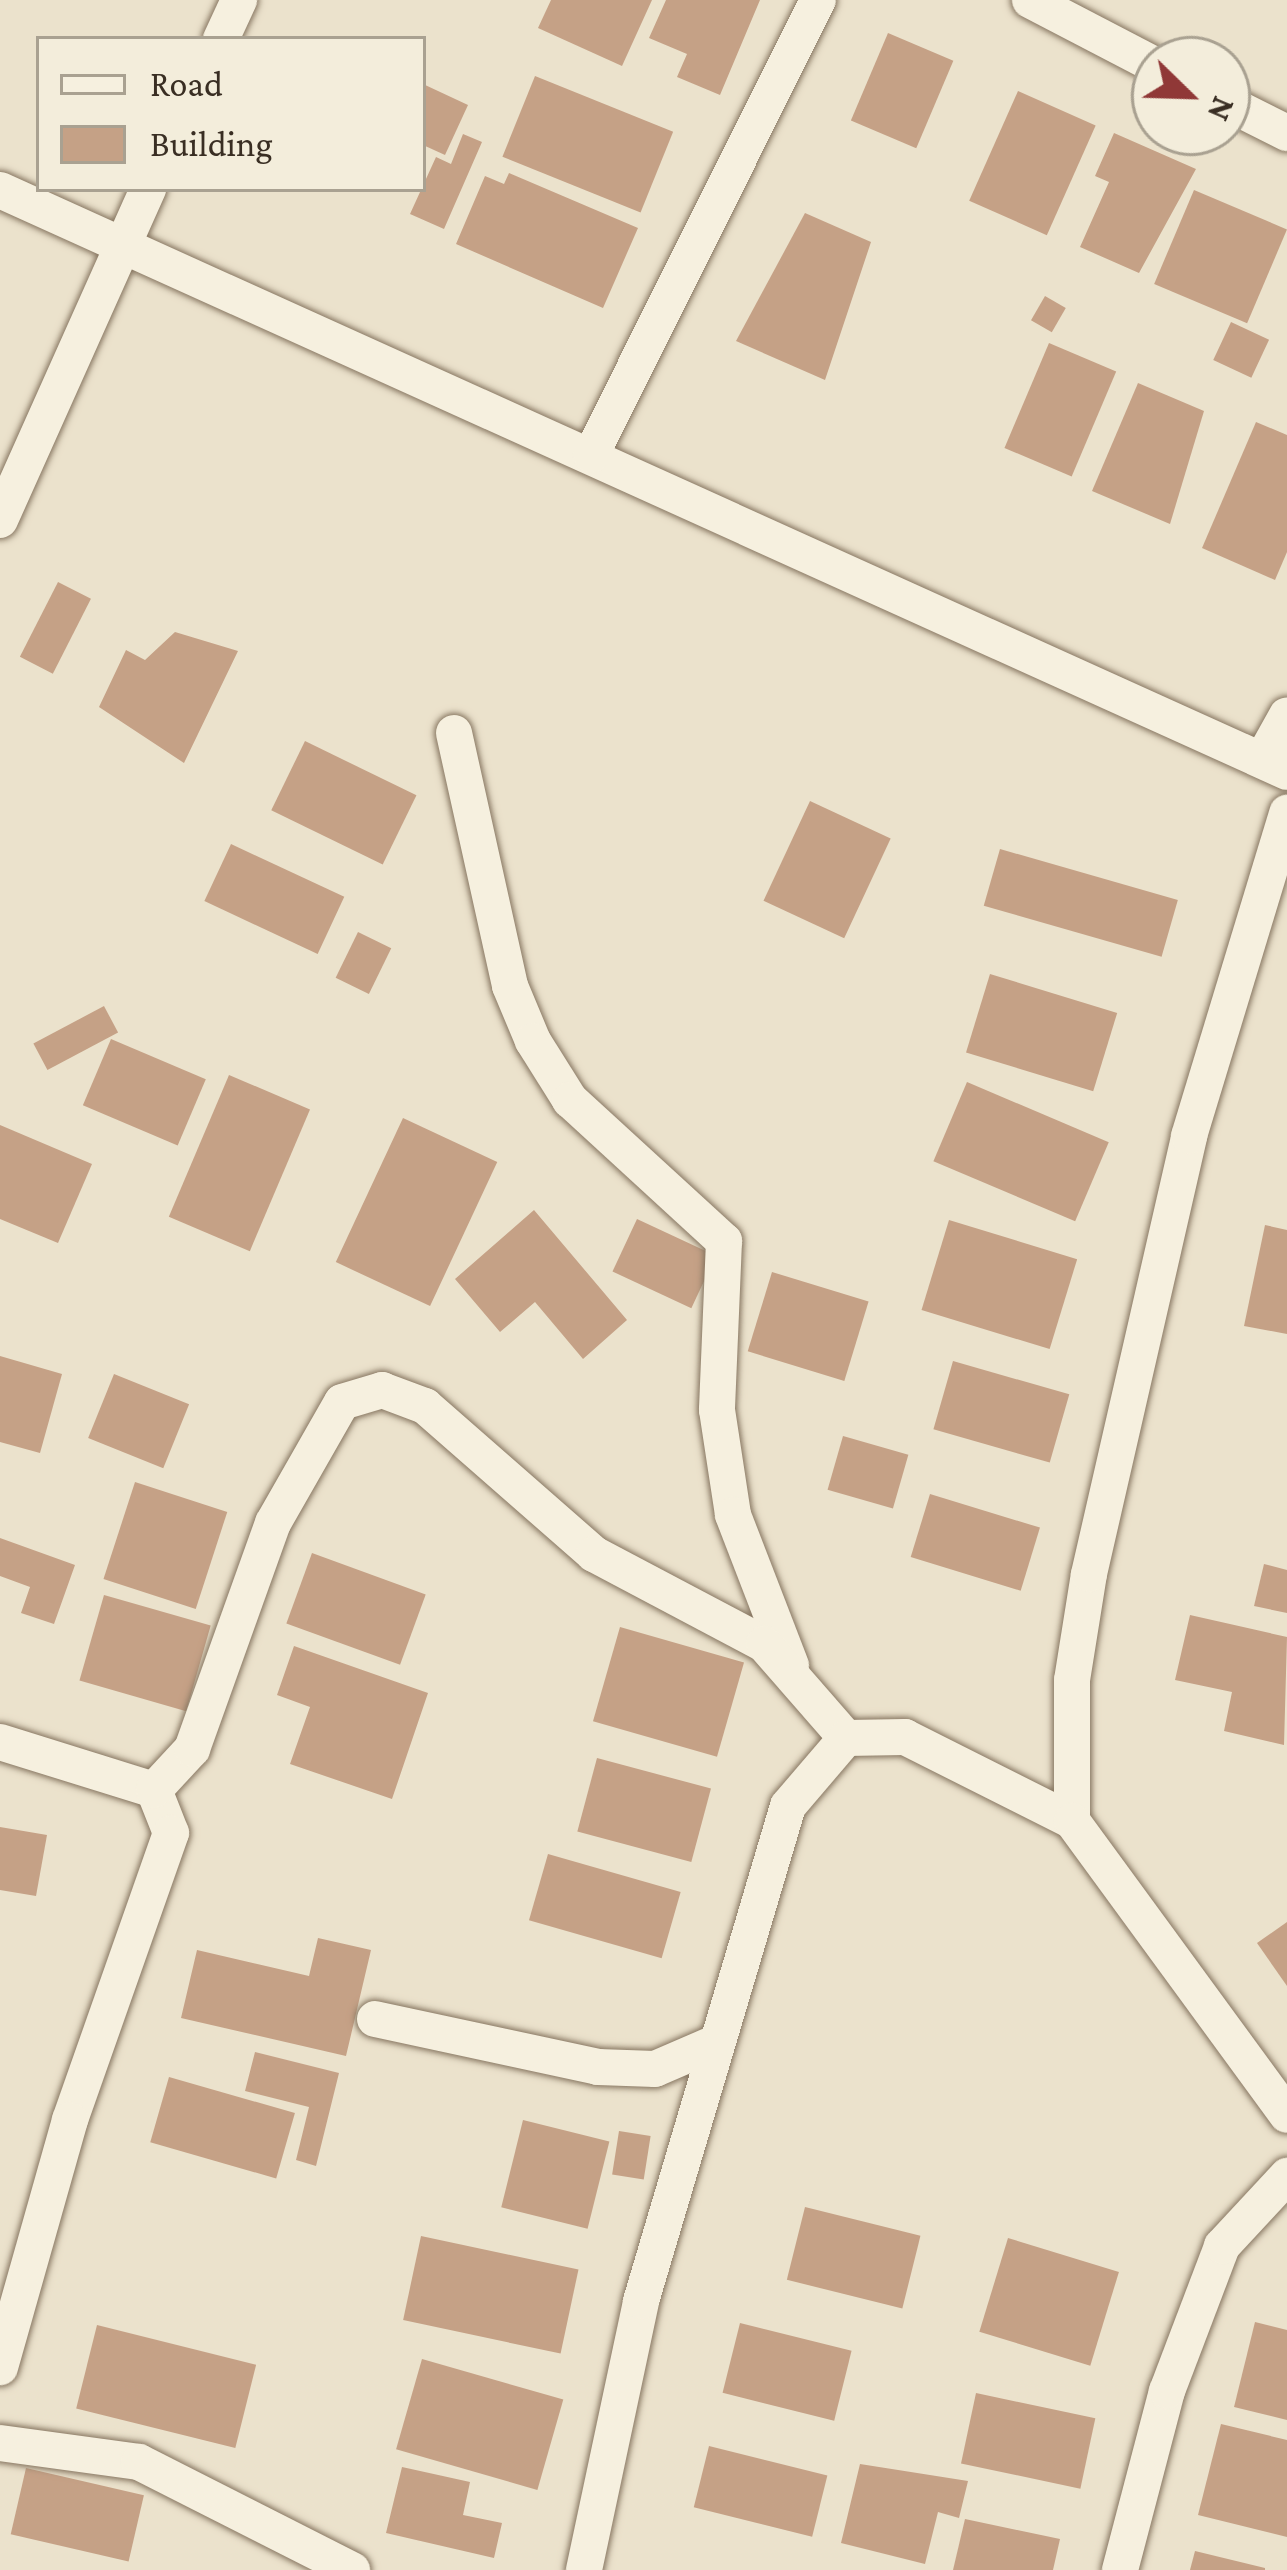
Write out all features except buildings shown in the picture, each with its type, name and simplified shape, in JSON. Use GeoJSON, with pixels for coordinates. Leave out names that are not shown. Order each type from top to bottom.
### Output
{"type":"FeatureCollection","features":[{"type":"Feature","properties":{"kind":"street"},"geometry":{"type":"LineString","coordinates":[[221,36],[239,0]]}},
{"type":"Feature","properties":{"kind":"street"},"geometry":{"type":"LineString","coordinates":[[591,455],[818,0]]}},
{"type":"Feature","properties":{"kind":"street"},"geometry":{"type":"LineString","coordinates":[[1030,0],[1131,53]]}},
{"type":"Feature","properties":{"kind":"street"},"geometry":{"type":"LineString","coordinates":[[1251,115],[1287,133]]}},
{"type":"Feature","properties":{"kind":"street"},"geometry":{"type":"LineString","coordinates":[[0,190],[1275,766],[1287,715]]}},
{"type":"Feature","properties":{"kind":"street"},"geometry":{"type":"LineString","coordinates":[[0,520],[147,192]]}},
{"type":"Feature","properties":{"kind":"street"},"geometry":{"type":"LineString","coordinates":[[454,733],[510,986],[533,1041],[571,1100],[724,1241],[717,1410],[733,1515],[794,1672]]}},
{"type":"Feature","properties":{"kind":"street"},"geometry":{"type":"LineString","coordinates":[[1072,1821],[1072,1681],[1089,1574],[1190,1136],[1287,813]]}},
{"type":"Feature","properties":{"kind":"street"},"geometry":{"type":"LineString","coordinates":[[154,1790],[192,1749],[273,1522],[342,1402],[382,1390],[425,1406],[594,1554],[764,1643],[794,1672],[846,1738]]}},
{"type":"Feature","properties":{"kind":"street"},"geometry":{"type":"LineString","coordinates":[[584,2570],[641,2301],[713,2044],[788,1806],[846,1738],[904,1737],[1072,1821],[1287,2115]]}},
{"type":"Feature","properties":{"kind":"street"},"geometry":{"type":"LineString","coordinates":[[0,1742],[154,1790]]}},
{"type":"Feature","properties":{"kind":"street"},"geometry":{"type":"LineString","coordinates":[[0,2367],[70,2120],[171,1833],[154,1790]]}},
{"type":"Feature","properties":{"kind":"street"},"geometry":{"type":"LineString","coordinates":[[375,2019],[598,2067],[655,2069],[713,2044]]}},
{"type":"Feature","properties":{"kind":"street"},"geometry":{"type":"LineString","coordinates":[[1120,2570],[1167,2391],[1222,2246],[1287,2176]]}},
{"type":"Feature","properties":{"kind":"street"},"geometry":{"type":"LineString","coordinates":[[0,2443],[139,2462],[352,2570]]}}]}
